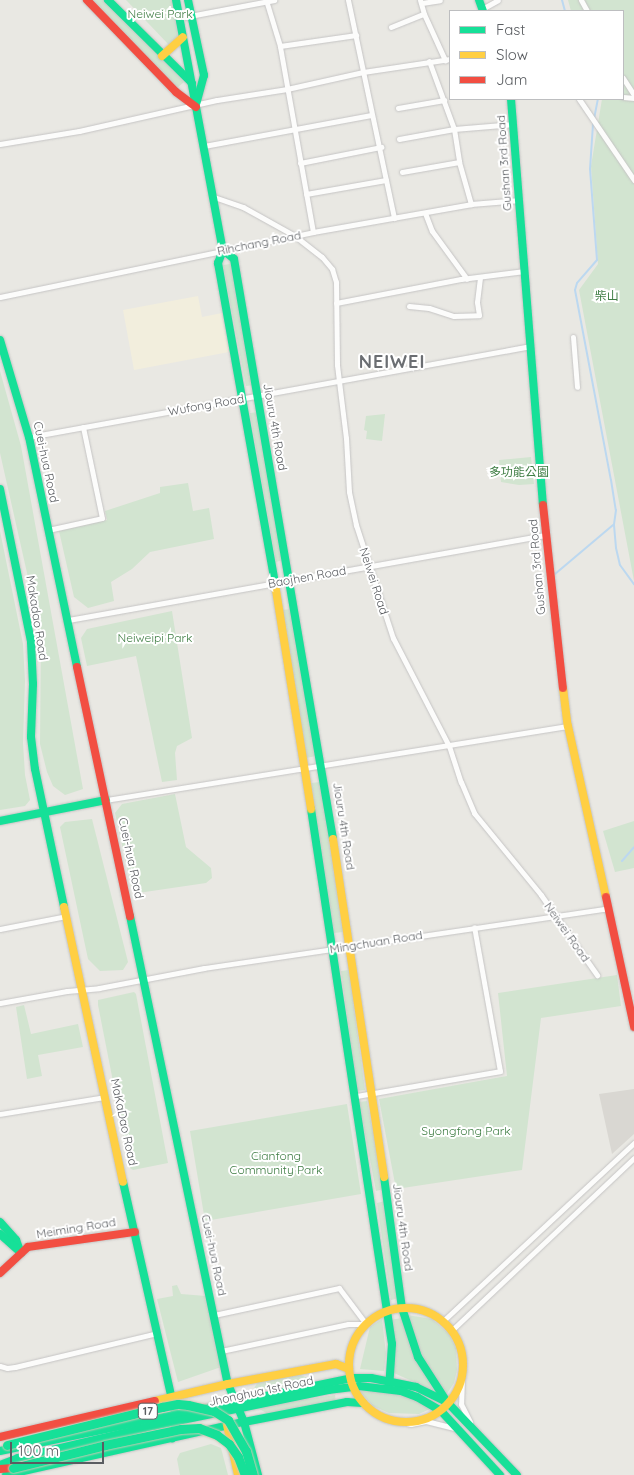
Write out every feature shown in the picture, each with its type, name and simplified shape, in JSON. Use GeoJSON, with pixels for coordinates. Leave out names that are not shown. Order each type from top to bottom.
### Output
{"type":"FeatureCollection","features":[{"type":"Feature","properties":{"kind":"street"},"geometry":{"type":"LineString","coordinates":[[87,0],[176,92],[196,107]]}},
{"type":"Feature","properties":{"kind":"street"},"geometry":{"type":"LineString","coordinates":[[108,0],[162,56],[192,83]]}},
{"type":"Feature","properties":{"kind":"street","name":"Jiouru 4th Road"},"geometry":{"type":"LineString","coordinates":[[176,0],[224,250],[234,260],[350,946],[373,1093],[402,1308],[418,1357],[434,1385],[448,1403]]}},
{"type":"Feature","properties":{"kind":"street","name":"Jiouru 4th Road"},"geometry":{"type":"LineString","coordinates":[[188,0],[204,76],[196,107]]}},
{"type":"Feature","properties":{"kind":"street"},"geometry":{"type":"LineString","coordinates":[[179,18],[274,0]]}},
{"type":"Feature","properties":{"kind":"street"},"geometry":{"type":"LineString","coordinates":[[348,0],[381,148],[394,218]]}},
{"type":"Feature","properties":{"kind":"street"},"geometry":{"type":"LineString","coordinates":[[0,144],[71,132],[196,107],[217,100],[287,89],[363,72],[448,59],[424,14],[421,2],[440,0]]}},
{"type":"Feature","properties":{"kind":"street"},"geometry":{"type":"LineString","coordinates":[[481,7],[498,0]]}},
{"type":"Feature","properties":{"kind":"street"},"geometry":{"type":"LineString","coordinates":[[266,1],[280,46],[312,232]]}},
{"type":"Feature","properties":{"kind":"street"},"geometry":{"type":"LineString","coordinates":[[391,27],[424,14]]}},
{"type":"Feature","properties":{"kind":"street"},"geometry":{"type":"LineString","coordinates":[[280,46],[356,35]]}},
{"type":"Feature","properties":{"kind":"street"},"geometry":{"type":"LineString","coordinates":[[162,56],[183,37]]}},
{"type":"Feature","properties":{"kind":"street"},"geometry":{"type":"LineString","coordinates":[[429,61],[454,129],[459,162],[471,204]]}},
{"type":"Feature","properties":{"kind":"street"},"geometry":{"type":"LineString","coordinates":[[624,80],[634,97]]}},
{"type":"Feature","properties":{"kind":"street"},"geometry":{"type":"LineString","coordinates":[[398,108],[444,100]]}},
{"type":"Feature","properties":{"kind":"street","name":"Gushan 3rd Road"},"geometry":{"type":"LineString","coordinates":[[511,100],[555,632],[568,726],[634,1027]]}},
{"type":"Feature","properties":{"kind":"street"},"geometry":{"type":"LineString","coordinates":[[580,100],[634,180]]}},
{"type":"Feature","properties":{"kind":"street"},"geometry":{"type":"LineString","coordinates":[[204,146],[372,114]]}},
{"type":"Feature","properties":{"kind":"street"},"geometry":{"type":"LineString","coordinates":[[399,139],[454,129],[514,124]]}},
{"type":"Feature","properties":{"kind":"street"},"geometry":{"type":"LineString","coordinates":[[300,163],[381,148]]}},
{"type":"Feature","properties":{"kind":"street"},"geometry":{"type":"LineString","coordinates":[[402,172],[459,162]]}},
{"type":"Feature","properties":{"kind":"street"},"geometry":{"type":"LineString","coordinates":[[306,194],[386,180]]}},
{"type":"Feature","properties":{"kind":"street","name":"Neiwei Road"},"geometry":{"type":"LineString","coordinates":[[214,197],[243,207],[295,236],[322,257],[332,269],[336,282],[335,340],[346,438],[349,492],[356,525],[393,638],[449,746],[460,782],[474,813],[556,915],[597,975]]}},
{"type":"Feature","properties":{"kind":"street","name":"Rihchang Road"},"geometry":{"type":"LineString","coordinates":[[0,297],[312,232],[471,204],[520,200]]}},
{"type":"Feature","properties":{"kind":"street"},"geometry":{"type":"LineString","coordinates":[[425,213],[432,231],[467,279]]}},
{"type":"Feature","properties":{"kind":"street","name":"Jiouru 4th Road"},"geometry":{"type":"LineString","coordinates":[[224,250],[218,263],[275,583],[356,1096],[392,1344],[389,1385]]}},
{"type":"Feature","properties":{"kind":"street"},"geometry":{"type":"LineString","coordinates":[[336,303],[467,279],[524,271]]}},
{"type":"Feature","properties":{"kind":"street"},"geometry":{"type":"LineString","coordinates":[[409,306],[429,308],[454,316],[479,315],[477,302],[480,278]]}},
{"type":"Feature","properties":{"kind":"street"},"geometry":{"type":"LineString","coordinates":[[573,337],[578,387]]}},
{"type":"Feature","properties":{"kind":"street","name":"Cuei-hua Road"},"geometry":{"type":"LineString","coordinates":[[0,340],[28,437],[68,620],[233,1407],[244,1422],[258,1475]]}},
{"type":"Feature","properties":{"kind":"street","name":"Wufong Road"},"geometry":{"type":"LineString","coordinates":[[28,437],[531,346]]}},
{"type":"Feature","properties":{"kind":"street"},"geometry":{"type":"LineString","coordinates":[[47,530],[102,518],[83,427]]}},
{"type":"Feature","properties":{"kind":"street","name":"Makadao Road"},"geometry":{"type":"LineString","coordinates":[[0,490],[30,642],[33,676],[31,737],[45,812]]}},
{"type":"Feature","properties":{"kind":"street","name":"Baojhen Road"},"geometry":{"type":"LineString","coordinates":[[68,620],[546,535]]}},
{"type":"Feature","properties":{"kind":"street"},"geometry":{"type":"LineString","coordinates":[[0,821],[106,800],[568,726]]}},
{"type":"Feature","properties":{"kind":"street","name":"MaKaDao Road"},"geometry":{"type":"LineString","coordinates":[[45,812],[105,1097],[176,1418],[172,1438]]}},
{"type":"Feature","properties":{"kind":"street","name":"Mingchuan Road"},"geometry":{"type":"LineString","coordinates":[[0,1002],[144,979],[198,968],[608,908]]}},
{"type":"Feature","properties":{"kind":"street"},"geometry":{"type":"LineString","coordinates":[[0,929],[66,916]]}},
{"type":"Feature","properties":{"kind":"street"},"geometry":{"type":"LineString","coordinates":[[356,1096],[500,1072],[474,927]]}},
{"type":"Feature","properties":{"kind":"street"},"geometry":{"type":"LineString","coordinates":[[0,1114],[105,1097]]}},
{"type":"Feature","properties":{"kind":"street"},"geometry":{"type":"LineString","coordinates":[[443,1321],[634,1143]]}},
{"type":"Feature","properties":{"kind":"street"},"geometry":{"type":"LineString","coordinates":[[452,1330],[634,1158]]}},
{"type":"Feature","properties":{"kind":"street"},"geometry":{"type":"LineString","coordinates":[[0,1222],[16,1240],[21,1253]]}},
{"type":"Feature","properties":{"kind":"street","name":"Meiming Road"},"geometry":{"type":"LineString","coordinates":[[0,1272],[28,1247],[135,1232]]}},
{"type":"Feature","properties":{"kind":"street"},"geometry":{"type":"LineString","coordinates":[[0,1234],[21,1253]]}},
{"type":"Feature","properties":{"kind":"street"},"geometry":{"type":"LineString","coordinates":[[214,1315],[339,1288],[366,1324]]}},
{"type":"Feature","properties":{"kind":"street"},"geometry":{"type":"LineString","coordinates":[[455,1428],[426,1421],[411,1424],[383,1417],[363,1403],[351,1378],[355,1340],[366,1324],[386,1312],[402,1308],[417,1309],[431,1313],[443,1321],[452,1330],[462,1353],[461,1404],[476,1431]]}},
{"type":"Feature","properties":{"kind":"street"},"geometry":{"type":"LineString","coordinates":[[221,1350],[348,1324],[366,1324]]}},
{"type":"Feature","properties":{"kind":"street"},"geometry":{"type":"LineString","coordinates":[[0,1366],[7,1368],[15,1367],[158,1333]]}},
{"type":"Feature","properties":{"kind":"street","name":"Jhonghua 1st Road"},"geometry":{"type":"LineString","coordinates":[[0,1436],[228,1384],[336,1364],[351,1378]]}},
{"type":"Feature","properties":{"kind":"street","name":"Jhonghua 1st Road"},"geometry":{"type":"LineString","coordinates":[[2,1447],[233,1407],[351,1378],[389,1385],[416,1387],[448,1403],[517,1475]]}},
{"type":"Feature","properties":{"kind":"street"},"geometry":{"type":"LineString","coordinates":[[402,1422],[416,1421],[441,1411],[462,1379]]}},
{"type":"Feature","properties":{"kind":"street","name":"Jhonghua 1st Road"},"geometry":{"type":"LineString","coordinates":[[389,1385],[417,1397],[441,1411],[500,1475]]}},
{"type":"Feature","properties":{"kind":"street"},"geometry":{"type":"LineString","coordinates":[[6,1475],[227,1425],[352,1402],[363,1403]]}},
{"type":"Feature","properties":{"kind":"street","name":"17"},"geometry":{"type":"LineString","coordinates":[[2,1447],[170,1406],[188,1405],[214,1411],[228,1420],[246,1451],[253,1475]]}},
{"type":"Feature","properties":{"kind":"street","name":"Cuei-hua Road"},"geometry":{"type":"LineString","coordinates":[[233,1407],[227,1425],[238,1475]]}},
{"type":"Feature","properties":{"kind":"street","name":"Jhonghua 1st Road"},"geometry":{"type":"LineString","coordinates":[[0,1467],[18,1458],[176,1418]]}},
{"type":"Feature","properties":{"kind":"street","name":"17"},"geometry":{"type":"LineString","coordinates":[[0,1467],[13,1468],[105,1445],[181,1429],[199,1428],[217,1435],[229,1444],[238,1457],[245,1475]]}},
{"type":"Feature","properties":{"kind":"shaded area"},"geometry":{"type":"Polygon","coordinates":[[[198,296],[202,317],[222,313],[229,352],[134,370],[123,310],[198,296]]]}},
{"type":"Feature","properties":{"kind":"shaded area"},"geometry":{"type":"Polygon","coordinates":[[[634,1089],[634,1134],[612,1154],[599,1094],[634,1089]]]}},
{"type":"Feature","properties":{"kind":"green space"},"geometry":{"type":"Polygon","coordinates":[[[92,0],[104,0],[184,82],[177,88],[92,0]]]}},
{"type":"Feature","properties":{"kind":"green space","name":"Neiwei Park"},"geometry":{"type":"Polygon","coordinates":[[[126,0],[172,0],[178,36],[169,45],[126,0]]]}},
{"type":"Feature","properties":{"kind":"green space","name":"柴山"},"geometry":{"type":"Polygon","coordinates":[[[568,0],[634,0],[634,581],[579,290],[598,264],[591,166],[602,100],[624,100],[624,10],[571,10],[568,0]]]}},
{"type":"Feature","properties":{"kind":"green space"},"geometry":{"type":"Polygon","coordinates":[[[231,264],[254,385],[246,386],[223,265],[231,264]]]}},
{"type":"Feature","properties":{"kind":"green space"},"geometry":{"type":"Polygon","coordinates":[[[0,371],[21,446],[83,789],[65,795],[53,786],[47,772],[40,744],[41,635],[0,453],[0,371]]]}},
{"type":"Feature","properties":{"kind":"green space"},"geometry":{"type":"Polygon","coordinates":[[[257,412],[283,560],[276,562],[250,413],[257,412]]]}},
{"type":"Feature","properties":{"kind":"green space"},"geometry":{"type":"Polygon","coordinates":[[[385,414],[382,441],[366,439],[367,431],[364,430],[366,416],[385,414]]]}},
{"type":"Feature","properties":{"kind":"green space","name":"多功能公園"},"geometry":{"type":"Polygon","coordinates":[[[531,457],[534,484],[519,485],[501,482],[499,460],[531,457]]]}},
{"type":"Feature","properties":{"kind":"green space"},"geometry":{"type":"Polygon","coordinates":[[[188,483],[193,511],[209,508],[214,539],[150,552],[132,569],[111,582],[114,601],[88,608],[74,597],[59,531],[107,520],[105,511],[160,493],[160,487],[188,483]]]}},
{"type":"Feature","properties":{"kind":"green space"},"geometry":{"type":"Polygon","coordinates":[[[0,531],[23,644],[25,681],[23,743],[25,775],[30,800],[25,806],[0,810],[0,531]]]}},
{"type":"Feature","properties":{"kind":"green space"},"geometry":{"type":"Polygon","coordinates":[[[292,609],[316,756],[306,758],[282,610],[292,609]]]}},
{"type":"Feature","properties":{"kind":"green space","name":"Neiweipi Park"},"geometry":{"type":"Polygon","coordinates":[[[172,611],[192,738],[177,746],[175,753],[177,780],[162,782],[136,656],[87,666],[81,638],[87,629],[172,611]]]}},
{"type":"Feature","properties":{"kind":"green space"},"geometry":{"type":"Polygon","coordinates":[[[320,782],[343,932],[334,933],[311,783],[320,782]]]}},
{"type":"Feature","properties":{"kind":"green space"},"geometry":{"type":"Polygon","coordinates":[[[175,794],[186,847],[211,868],[212,878],[206,883],[138,893],[131,886],[115,813],[122,804],[175,794]]]}},
{"type":"Feature","properties":{"kind":"green space"},"geometry":{"type":"Polygon","coordinates":[[[92,819],[128,962],[123,970],[100,971],[88,959],[60,827],[65,822],[92,819]]]}},
{"type":"Feature","properties":{"kind":"green space"},"geometry":{"type":"Polygon","coordinates":[[[634,821],[634,868],[615,872],[603,831],[634,821]]]}},
{"type":"Feature","properties":{"kind":"green space"},"geometry":{"type":"Polygon","coordinates":[[[349,970],[365,1090],[357,1091],[341,971],[349,970]]]}},
{"type":"Feature","properties":{"kind":"green space","name":"Syongfong Park"},"geometry":{"type":"Polygon","coordinates":[[[617,975],[621,1006],[541,1018],[522,1170],[396,1189],[379,1099],[507,1076],[498,993],[617,975]]]}},
{"type":"Feature","properties":{"kind":"green space"},"geometry":{"type":"Polygon","coordinates":[[[134,992],[136,994],[168,1163],[133,1170],[130,1168],[98,1000],[134,992]]]}},
{"type":"Feature","properties":{"kind":"green space"},"geometry":{"type":"Polygon","coordinates":[[[24,1005],[31,1034],[78,1024],[83,1047],[38,1055],[42,1076],[27,1079],[16,1007],[24,1005]]]}},
{"type":"Feature","properties":{"kind":"green space"},"geometry":{"type":"Polygon","coordinates":[[[367,1101],[384,1189],[376,1191],[359,1102],[367,1101]]]}},
{"type":"Feature","properties":{"kind":"green space","name":"Cianfong Community Park"},"geometry":{"type":"Polygon","coordinates":[[[347,1104],[361,1194],[205,1221],[190,1131],[347,1104]]]}},
{"type":"Feature","properties":{"kind":"green space"},"geometry":{"type":"Polygon","coordinates":[[[385,1201],[399,1298],[391,1300],[377,1203],[385,1201]]]}},
{"type":"Feature","properties":{"kind":"green space"},"geometry":{"type":"Polygon","coordinates":[[[177,1285],[181,1294],[206,1296],[221,1367],[178,1382],[157,1299],[173,1296],[172,1286],[177,1285]]]}},
{"type":"Feature","properties":{"kind":"green space"},"geometry":{"type":"Polygon","coordinates":[[[407,1315],[432,1319],[449,1334],[456,1348],[457,1370],[454,1383],[446,1395],[418,1350],[407,1315]]]}},
{"type":"Feature","properties":{"kind":"green space"},"geometry":{"type":"Polygon","coordinates":[[[402,1318],[411,1350],[434,1391],[394,1373],[395,1350],[390,1320],[402,1318]]]}},
{"type":"Feature","properties":{"kind":"green space"},"geometry":{"type":"Polygon","coordinates":[[[382,1319],[386,1354],[384,1371],[360,1369],[370,1327],[382,1319]]]}},
{"type":"Feature","properties":{"kind":"green space"},"geometry":{"type":"Polygon","coordinates":[[[298,1374],[313,1380],[251,1393],[258,1382],[298,1374]]]}},
{"type":"Feature","properties":{"kind":"green space"},"geometry":{"type":"Polygon","coordinates":[[[358,1389],[402,1394],[432,1408],[419,1414],[389,1413],[373,1406],[358,1389]]]}},
{"type":"Feature","properties":{"kind":"green space"},"geometry":{"type":"Polygon","coordinates":[[[335,1395],[336,1402],[268,1414],[256,1407],[303,1397],[310,1399],[335,1395]]]}},
{"type":"Feature","properties":{"kind":"green space"},"geometry":{"type":"Polygon","coordinates":[[[211,1444],[221,1448],[228,1475],[180,1475],[177,1459],[180,1453],[211,1444]]]}},
{"type":"Feature","properties":{"kind":"waterway"},"geometry":{"type":"LineString","coordinates":[[562,0],[565,10]]}},
{"type":"Feature","properties":{"kind":"waterway"},"geometry":{"type":"LineString","coordinates":[[594,119],[598,100]]}},
{"type":"Feature","properties":{"kind":"waterway"},"geometry":{"type":"LineString","coordinates":[[593,124],[590,169],[597,260],[577,283],[575,290],[616,510],[614,525],[616,548],[620,565],[634,584]]}},
{"type":"Feature","properties":{"kind":"waterway"},"geometry":{"type":"LineString","coordinates":[[555,574],[613,525]]}},
{"type":"Feature","properties":{"kind":"waterway"},"geometry":{"type":"LineString","coordinates":[[622,861],[634,847]]}},
{"type":"Feature","properties":{"kind":"traffic: fast"},"geometry":{"type":"LineString","coordinates":[[108,0],[192,83]]}},
{"type":"Feature","properties":{"kind":"traffic: fast"},"geometry":{"type":"LineString","coordinates":[[176,0],[223,250],[218,263],[275,584]]}},
{"type":"Feature","properties":{"kind":"traffic: fast"},"geometry":{"type":"LineString","coordinates":[[188,0],[204,75],[197,102]]}},
{"type":"Feature","properties":{"kind":"traffic: fast"},"geometry":{"type":"LineString","coordinates":[[479,0],[483,10]]}},
{"type":"Feature","properties":{"kind":"traffic: fast"},"geometry":{"type":"LineString","coordinates":[[511,100],[543,505]]}},
{"type":"Feature","properties":{"kind":"traffic: fast"},"geometry":{"type":"LineString","coordinates":[[223,250],[234,259],[333,839]]}},
{"type":"Feature","properties":{"kind":"traffic: fast"},"geometry":{"type":"LineString","coordinates":[[0,340],[29,437],[77,667]]}},
{"type":"Feature","properties":{"kind":"traffic: fast"},"geometry":{"type":"LineString","coordinates":[[0,489],[31,642],[33,684],[31,737],[35,769],[64,907]]}},
{"type":"Feature","properties":{"kind":"traffic: fast"},"geometry":{"type":"LineString","coordinates":[[0,821],[106,800]]}},
{"type":"Feature","properties":{"kind":"traffic: fast"},"geometry":{"type":"LineString","coordinates":[[311,809],[392,1344],[389,1389]]}},
{"type":"Feature","properties":{"kind":"traffic: fast"},"geometry":{"type":"LineString","coordinates":[[130,916],[228,1384],[244,1422]]}},
{"type":"Feature","properties":{"kind":"traffic: fast"},"geometry":{"type":"LineString","coordinates":[[384,1177],[402,1308],[418,1357],[447,1402]]}},
{"type":"Feature","properties":{"kind":"traffic: fast"},"geometry":{"type":"LineString","coordinates":[[123,1182],[177,1421],[172,1438]]}},
{"type":"Feature","properties":{"kind":"traffic: fast"},"geometry":{"type":"LineString","coordinates":[[0,1222],[16,1240],[21,1253]]}},
{"type":"Feature","properties":{"kind":"traffic: fast"},"geometry":{"type":"LineString","coordinates":[[0,1234],[20,1252]]}},
{"type":"Feature","properties":{"kind":"traffic: fast"},"geometry":{"type":"LineString","coordinates":[[0,1451],[351,1378],[371,1378],[416,1387],[447,1402],[517,1475]]}},
{"type":"Feature","properties":{"kind":"traffic: fast"},"geometry":{"type":"LineString","coordinates":[[0,1465],[18,1458],[153,1426],[328,1390],[359,1386],[401,1391],[417,1397],[441,1411],[500,1475]]}},
{"type":"Feature","properties":{"kind":"traffic: fast"},"geometry":{"type":"LineString","coordinates":[[6,1475],[244,1422],[347,1402],[363,1403]]}},
{"type":"Feature","properties":{"kind":"traffic: fast"},"geometry":{"type":"LineString","coordinates":[[7,1445],[162,1407],[178,1404],[188,1405],[214,1411],[228,1420],[246,1451],[253,1475]]}},
{"type":"Feature","properties":{"kind":"traffic: fast"},"geometry":{"type":"LineString","coordinates":[[244,1422],[258,1475]]}},
{"type":"Feature","properties":{"kind":"traffic: fast"},"geometry":{"type":"LineString","coordinates":[[13,1468],[105,1445],[181,1429],[199,1428],[217,1435],[229,1444],[238,1457],[245,1475]]}},
{"type":"Feature","properties":{"kind":"traffic: slow"},"geometry":{"type":"LineString","coordinates":[[162,56],[183,37]]}},
{"type":"Feature","properties":{"kind":"traffic: slow"},"geometry":{"type":"LineString","coordinates":[[275,584],[311,809]]}},
{"type":"Feature","properties":{"kind":"traffic: slow"},"geometry":{"type":"LineString","coordinates":[[563,688],[568,726],[606,897]]}},
{"type":"Feature","properties":{"kind":"traffic: slow"},"geometry":{"type":"LineString","coordinates":[[333,839],[384,1177]]}},
{"type":"Feature","properties":{"kind":"traffic: slow"},"geometry":{"type":"LineString","coordinates":[[64,907],[123,1182]]}},
{"type":"Feature","properties":{"kind":"traffic: slow"},"geometry":{"type":"LineString","coordinates":[[406,1308],[428,1312],[446,1325],[459,1343],[463,1365],[459,1387],[446,1405],[428,1418],[406,1422],[384,1418],[366,1405],[353,1387],[349,1365],[353,1343],[366,1325],[384,1312],[406,1308]]}},
{"type":"Feature","properties":{"kind":"traffic: slow"},"geometry":{"type":"LineString","coordinates":[[155,1401],[228,1384],[336,1364],[349,1369]]}},
{"type":"Feature","properties":{"kind":"traffic: slow"},"geometry":{"type":"LineString","coordinates":[[227,1425],[238,1475]]}},
{"type":"Feature","properties":{"kind":"traffic: jam"},"geometry":{"type":"LineString","coordinates":[[87,0],[176,92],[196,107]]}},
{"type":"Feature","properties":{"kind":"traffic: jam"},"geometry":{"type":"LineString","coordinates":[[543,505],[563,688]]}},
{"type":"Feature","properties":{"kind":"traffic: jam"},"geometry":{"type":"LineString","coordinates":[[77,667],[130,916]]}},
{"type":"Feature","properties":{"kind":"traffic: jam"},"geometry":{"type":"LineString","coordinates":[[606,897],[634,1027]]}},
{"type":"Feature","properties":{"kind":"traffic: jam"},"geometry":{"type":"LineString","coordinates":[[0,1273],[28,1247],[135,1232]]}},
{"type":"Feature","properties":{"kind":"traffic: jam"},"geometry":{"type":"LineString","coordinates":[[0,1437],[155,1401]]}},
{"type":"Feature","properties":{"kind":"traffic: jam"},"geometry":{"type":"LineString","coordinates":[[0,1469],[13,1468]]}},
{"type":"Feature","properties":{"kind":"district","name":"NEIWEI"},"geometry":{"type":"Point","coordinates":[392,362]}}]}
